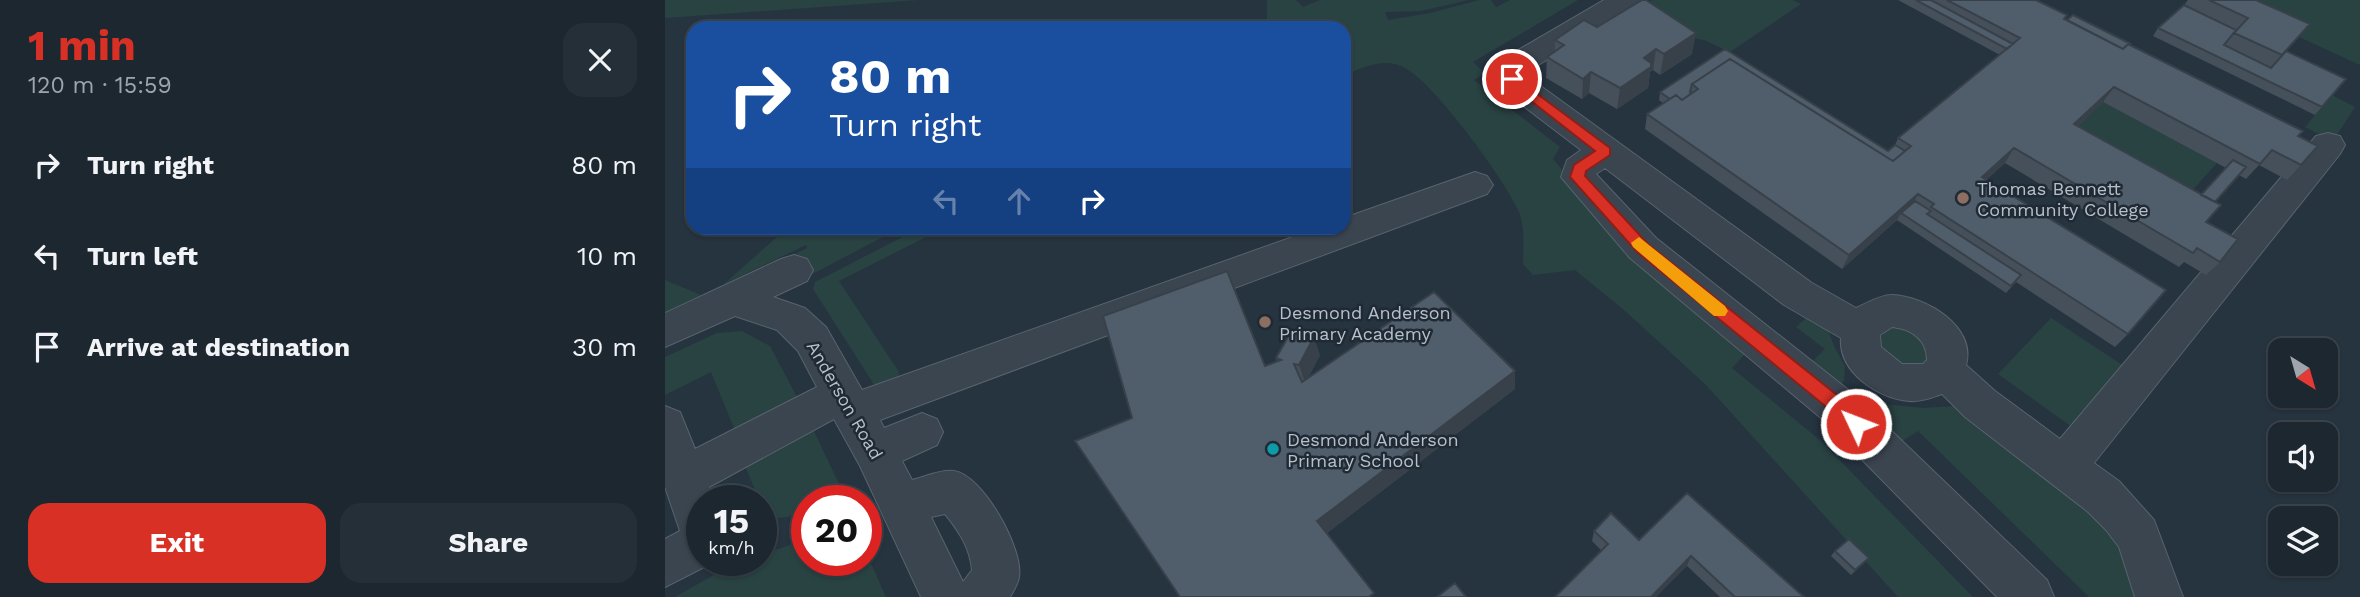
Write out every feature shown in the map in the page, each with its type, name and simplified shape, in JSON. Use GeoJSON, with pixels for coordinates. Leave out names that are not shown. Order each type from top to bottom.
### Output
{"type":"FeatureCollection","features":[{"type":"Feature","properties":{"kind":"street"},"geometry":{"type":"LineString","coordinates":[[1626,0],[1519,63],[1512,71],[1512,79],[1798,294],[1861,330]]}},
{"type":"Feature","properties":{"kind":"street"},"geometry":{"type":"LineString","coordinates":[[2064,467],[2328,145]]}},
{"type":"Feature","properties":{"kind":"street"},"geometry":{"type":"LineString","coordinates":[[1605,151],[1580,169],[1578,177],[1643,248],[1836,405],[2030,597]]}},
{"type":"Feature","properties":{"kind":"street"},"geometry":{"type":"LineString","coordinates":[[1351,228],[1475,185]]}},
{"type":"Feature","properties":{"kind":"street"},"geometry":{"type":"LineString","coordinates":[[684,478],[847,403],[1331,235]]}},
{"type":"Feature","properties":{"kind":"street"},"geometry":{"type":"LineString","coordinates":[[665,331],[794,270]]}},
{"type":"Feature","properties":{"kind":"street","name":"Anderson Road"},"geometry":{"type":"LineString","coordinates":[[732,299],[791,320],[812,338],[875,452],[946,597]]}},
{"type":"Feature","properties":{"kind":"street"},"geometry":{"type":"LineString","coordinates":[[1889,311],[1919,317],[1942,336],[1948,348],[1949,361],[1945,372],[1923,383],[1909,384],[1894,380],[1878,371],[1862,352],[1859,341],[1861,330],[1876,314],[1889,311]]}},
{"type":"Feature","properties":{"kind":"street"},"geometry":{"type":"LineString","coordinates":[[1836,405],[1878,371]]}},
{"type":"Feature","properties":{"kind":"street"},"geometry":{"type":"LineString","coordinates":[[1945,372],[1980,404],[2103,496],[2122,514],[2138,535],[2159,597]]}},
{"type":"Feature","properties":{"kind":"street"},"geometry":{"type":"LineString","coordinates":[[665,425],[686,485]]}},
{"type":"Feature","properties":{"kind":"street"},"geometry":{"type":"LineString","coordinates":[[875,452],[922,432]]}},
{"type":"Feature","properties":{"kind":"street"},"geometry":{"type":"LineString","coordinates":[[901,504],[953,491],[967,506],[995,555],[996,577],[981,597]]}},
{"type":"Feature","properties":{"kind":"street"},"geometry":{"type":"LineString","coordinates":[[665,564],[686,553]]}},
{"type":"Feature","properties":{"kind":"green space"},"geometry":{"type":"Polygon","coordinates":[[[665,0],[919,0],[665,18],[665,0]]]}},
{"type":"Feature","properties":{"kind":"green space"},"geometry":{"type":"Polygon","coordinates":[[[1267,0],[1296,0],[1303,7],[1320,0],[1469,0],[1421,11],[1385,12],[1388,20],[1430,13],[1479,0],[1491,0],[1496,7],[1510,0],[1578,0],[1473,62],[1485,73],[1474,80],[1560,147],[1553,159],[1580,191],[1748,351],[1732,368],[1821,441],[1973,597],[1898,597],[1706,385],[1624,310],[1575,270],[1533,275],[1523,264],[1523,227],[1516,206],[1481,151],[1429,88],[1414,74],[1394,64],[1372,65],[1351,72],[1351,21],[1267,21],[1267,0]]]}},
{"type":"Feature","properties":{"kind":"green space"},"geometry":{"type":"Polygon","coordinates":[[[1652,0],[1793,0],[1801,4],[1730,52],[1704,40],[1614,22],[1652,0]]]}},
{"type":"Feature","properties":{"kind":"green space"},"geometry":{"type":"Polygon","coordinates":[[[2219,0],[2360,0],[2360,65],[2219,0]]]}},
{"type":"Feature","properties":{"kind":"green space"},"geometry":{"type":"Polygon","coordinates":[[[2332,95],[2355,107],[2333,141],[2305,127],[2332,95]]]}},
{"type":"Feature","properties":{"kind":"green space"},"geometry":{"type":"Polygon","coordinates":[[[2103,102],[2217,163],[2180,204],[2064,139],[2103,102]]]}},
{"type":"Feature","properties":{"kind":"green space"},"geometry":{"type":"Polygon","coordinates":[[[779,235],[887,235],[786,288],[736,283],[807,248],[806,245],[724,284],[779,235]]]}},
{"type":"Feature","properties":{"kind":"green space"},"geometry":{"type":"Polygon","coordinates":[[[906,235],[930,235],[839,281],[899,372],[898,387],[880,394],[813,289],[815,282],[906,235]]]}},
{"type":"Feature","properties":{"kind":"green space"},"geometry":{"type":"Polygon","coordinates":[[[665,280],[701,295],[665,312],[665,280]]]}},
{"type":"Feature","properties":{"kind":"green space"},"geometry":{"type":"Polygon","coordinates":[[[1813,316],[1826,325],[1845,366],[1844,381],[1840,386],[1808,366],[1825,349],[1796,327],[1806,318],[1813,316]]]}},
{"type":"Feature","properties":{"kind":"green space"},"geometry":{"type":"Polygon","coordinates":[[[2051,318],[2127,368],[2079,432],[1998,374],[2051,318]]]}},
{"type":"Feature","properties":{"kind":"green space"},"geometry":{"type":"Polygon","coordinates":[[[1892,328],[1908,332],[1922,341],[1928,354],[1919,367],[1889,362],[1878,342],[1885,331],[1892,328]]]}},
{"type":"Feature","properties":{"kind":"green space"},"geometry":{"type":"Polygon","coordinates":[[[742,331],[770,346],[798,399],[736,433],[711,372],[665,395],[665,357],[717,333],[742,331]]]}},
{"type":"Feature","properties":{"kind":"green space"},"geometry":{"type":"Polygon","coordinates":[[[1884,404],[1923,408],[1955,406],[2099,512],[2118,540],[2136,597],[2089,597],[1918,431],[1898,444],[1868,414],[1884,404]]]}},
{"type":"Feature","properties":{"kind":"green space"},"geometry":{"type":"Polygon","coordinates":[[[811,425],[840,485],[791,485],[791,516],[777,518],[777,485],[753,485],[743,461],[811,425]]]}},
{"type":"Feature","properties":{"kind":"green space"},"geometry":{"type":"Polygon","coordinates":[[[791,544],[791,576],[877,576],[886,597],[675,597],[712,576],[777,576],[779,549],[791,544]]]}},
{"type":"Feature","properties":{"kind":"building"},"geometry":{"type":"Polygon","coordinates":[[[1642,0],[1696,33],[1664,54],[1656,49],[1644,58],[1651,63],[1651,67],[1620,88],[1591,72],[1583,79],[1547,57],[1564,45],[1555,40],[1584,20],[1597,27],[1642,0]]]}},
{"type":"Feature","properties":{"kind":"building"},"geometry":{"type":"Polygon","coordinates":[[[1916,0],[1931,0],[2013,44],[2007,49],[1916,0]]]}},
{"type":"Feature","properties":{"kind":"building"},"geometry":{"type":"Polygon","coordinates":[[[1947,0],[2036,0],[2067,15],[2064,19],[2123,49],[2128,44],[2303,131],[2298,136],[2318,146],[2301,165],[2272,150],[2260,164],[2114,87],[2074,124],[2221,205],[2206,222],[2238,239],[2220,262],[2197,248],[2193,253],[2014,148],[1982,177],[2166,290],[2128,334],[1931,207],[1934,204],[1918,194],[1849,255],[1647,114],[1676,95],[1682,100],[1698,89],[1692,84],[1730,59],[1893,161],[1911,146],[1898,138],[2020,38],[1947,0]]]}},
{"type":"Feature","properties":{"kind":"building"},"geometry":{"type":"Polygon","coordinates":[[[2209,0],[2256,0],[2310,24],[2282,55],[2234,33],[2248,18],[2209,0]]]}},
{"type":"Feature","properties":{"kind":"building"},"geometry":{"type":"Polygon","coordinates":[[[2184,5],[2236,30],[2224,45],[2271,68],[2286,51],[2346,79],[2322,107],[2158,28],[2184,5]]]}},
{"type":"Feature","properties":{"kind":"building"},"geometry":{"type":"Polygon","coordinates":[[[2073,15],[2131,44],[2123,49],[2067,20],[2073,15]]]}},
{"type":"Feature","properties":{"kind":"building"},"geometry":{"type":"Polygon","coordinates":[[[1725,49],[1888,151],[1895,145],[1905,151],[1893,161],[1730,59],[1692,84],[1692,93],[1682,100],[1676,95],[1670,99],[1660,92],[1725,49]]]}},
{"type":"Feature","properties":{"kind":"building"},"geometry":{"type":"Polygon","coordinates":[[[2233,160],[2246,167],[2215,202],[2201,195],[2233,160]]]}},
{"type":"Feature","properties":{"kind":"building"},"geometry":{"type":"Polygon","coordinates":[[[1915,201],[1931,211],[1927,214],[2021,275],[2011,286],[1901,213],[1915,201]]]}},
{"type":"Feature","properties":{"kind":"building","name":"Desmond Anderson Primary School"},"geometry":{"type":"Polygon","coordinates":[[[1227,271],[1265,366],[1281,360],[1276,358],[1292,330],[1314,337],[1299,365],[1294,364],[1302,382],[1434,292],[1515,371],[1317,521],[1374,593],[1369,597],[1180,597],[1075,441],[1132,418],[1103,316],[1227,271]]]}},
{"type":"Feature","properties":{"kind":"building"},"geometry":{"type":"Polygon","coordinates":[[[1687,493],[1804,597],[1735,597],[1691,556],[1651,597],[1555,597],[1608,544],[1594,531],[1611,513],[1639,540],[1687,493]]]}},
{"type":"Feature","properties":{"kind":"building"},"geometry":{"type":"Polygon","coordinates":[[[1849,539],[1869,558],[1855,570],[1835,551],[1849,539]]]}},
{"type":"Feature","properties":{"kind":"building"},"geometry":{"type":"Polygon","coordinates":[[[1455,583],[1466,597],[1437,597],[1455,583]]]}},
{"type":"Feature","properties":{"kind":"slow traffic"},"geometry":{"type":"LineString","coordinates":[[1639,243],[1720,311]]}},
{"type":"Feature","properties":{"kind":"place","name":"Thomas Bennett Community College"},"geometry":{"type":"Point","coordinates":[1963,198]}},
{"type":"Feature","properties":{"kind":"place","name":"Desmond Anderson Primary Academy"},"geometry":{"type":"Point","coordinates":[1265,322]}},
{"type":"Feature","properties":{"kind":"place","name":"Desmond Anderson Primary School"},"geometry":{"type":"Point","coordinates":[1273,449]}},
{"type":"Feature","properties":{"kind":"route"},"geometry":{"type":"LineString","coordinates":[[1512,79],[1605,151],[1580,169],[1578,177],[1643,248],[1856,424]]}}]}
